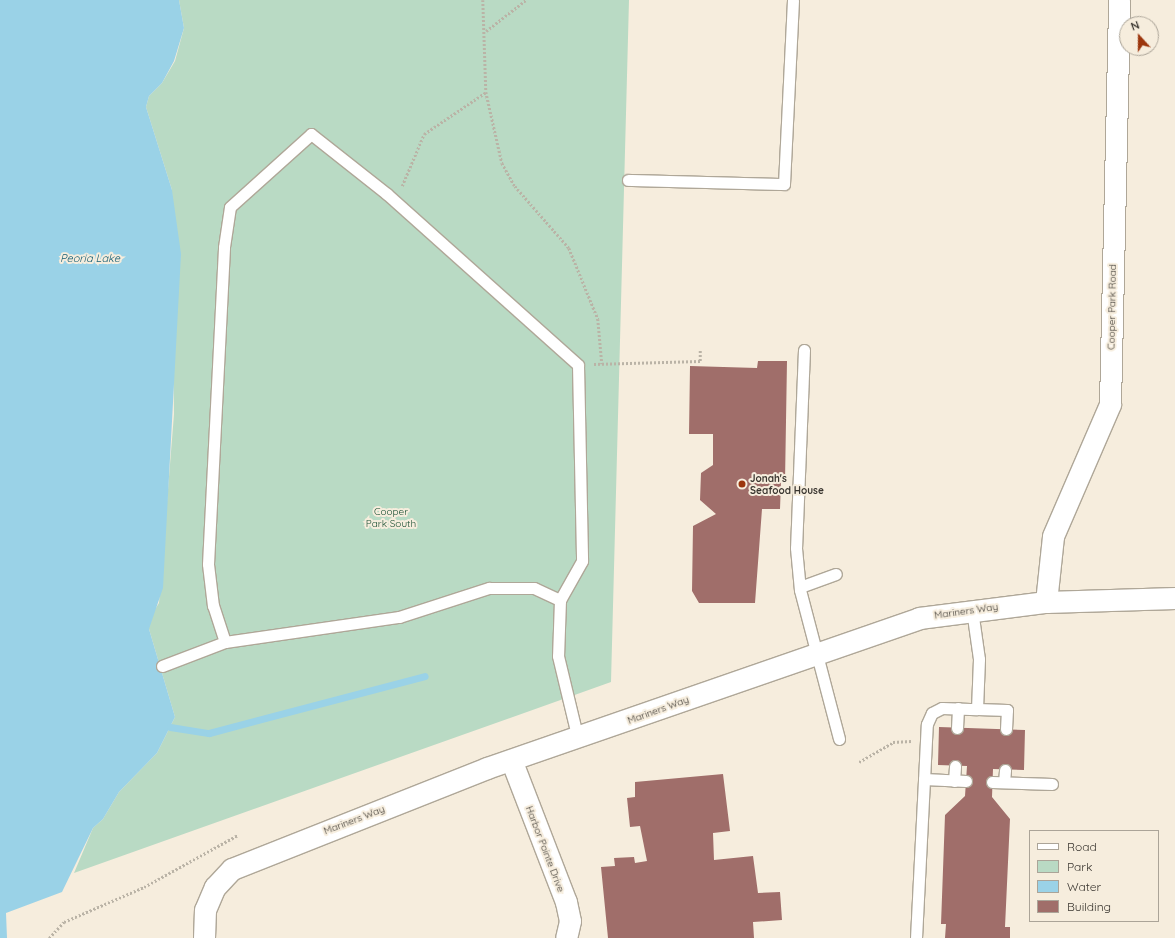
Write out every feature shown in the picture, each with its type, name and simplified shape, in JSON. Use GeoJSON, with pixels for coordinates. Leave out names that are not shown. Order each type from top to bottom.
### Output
{"type":"FeatureCollection","features":[{"type":"Feature","properties":{"kind":"street","name":"Cooper Park Road"},"geometry":{"type":"LineString","coordinates":[[1046,602],[1053,536],[1110,404],[1119,0]]}},
{"type":"Feature","properties":{"kind":"street","name":"Mariners Way"},"geometry":{"type":"LineString","coordinates":[[204,938],[205,910],[215,887],[232,869],[512,762],[815,654],[919,618],[972,610],[1046,602],[1175,598]]}},
{"type":"Feature","properties":{"kind":"street","name":"Harbor Pointe Drive"},"geometry":{"type":"LineString","coordinates":[[512,762],[566,902],[570,921],[566,938]]}},
{"type":"Feature","properties":{"kind":"lane"},"geometry":{"type":"LineString","coordinates":[[628,180],[784,184],[793,0]]}},
{"type":"Feature","properties":{"kind":"lane"},"geometry":{"type":"LineString","coordinates":[[225,642],[213,606],[208,564],[224,246],[230,207],[311,134],[395,201],[578,365],[582,561],[560,600],[558,656],[578,739]]}},
{"type":"Feature","properties":{"kind":"lane"},"geometry":{"type":"LineString","coordinates":[[804,350],[796,548],[800,587],[815,654],[838,739]]}},
{"type":"Feature","properties":{"kind":"lane"},"geometry":{"type":"LineString","coordinates":[[800,587],[836,574]]}},
{"type":"Feature","properties":{"kind":"lane"},"geometry":{"type":"LineString","coordinates":[[162,666],[225,642],[399,617],[489,588],[534,588],[560,600]]}},
{"type":"Feature","properties":{"kind":"lane"},"geometry":{"type":"LineString","coordinates":[[972,610],[979,659],[977,708]]}},
{"type":"Feature","properties":{"kind":"lane"},"geometry":{"type":"LineString","coordinates":[[916,938],[927,724],[932,713],[942,708],[977,708],[1007,710],[1006,729]]}},
{"type":"Feature","properties":{"kind":"lane"},"geometry":{"type":"LineString","coordinates":[[957,728],[958,708]]}},
{"type":"Feature","properties":{"kind":"lane"},"geometry":{"type":"LineString","coordinates":[[954,781],[955,766]]}},
{"type":"Feature","properties":{"kind":"lane"},"geometry":{"type":"LineString","coordinates":[[1004,782],[1005,770]]}},
{"type":"Feature","properties":{"kind":"lane"},"geometry":{"type":"LineString","coordinates":[[924,779],[966,781]]}},
{"type":"Feature","properties":{"kind":"lane"},"geometry":{"type":"LineString","coordinates":[[992,782],[1052,784]]}},
{"type":"Feature","properties":{"kind":"path"},"geometry":{"type":"LineString","coordinates":[[484,0],[486,31],[486,92],[502,163],[515,186],[570,248],[598,319],[602,364]]}},
{"type":"Feature","properties":{"kind":"path"},"geometry":{"type":"LineString","coordinates":[[486,31],[526,0]]}},
{"type":"Feature","properties":{"kind":"path"},"geometry":{"type":"LineString","coordinates":[[395,201],[424,134],[486,92]]}},
{"type":"Feature","properties":{"kind":"path"},"geometry":{"type":"LineString","coordinates":[[578,365],[700,361],[700,350]]}},
{"type":"Feature","properties":{"kind":"path"},"geometry":{"type":"LineString","coordinates":[[859,762],[893,742],[911,741]]}},
{"type":"Feature","properties":{"kind":"path"},"geometry":{"type":"LineString","coordinates":[[49,938],[64,922],[144,887],[238,835]]}},
{"type":"Feature","properties":{"kind":"green space","name":"Cooper Park South"},"geometry":{"type":"Polygon","coordinates":[[[179,0],[629,0],[611,682],[74,873],[93,828],[103,819],[119,792],[157,753],[175,717],[149,629],[149,619],[159,603],[174,414],[172,190],[146,107],[149,96],[162,83],[175,61],[184,28],[179,0]]]}},
{"type":"Feature","properties":{"kind":"water","name":"Peoria Lake"},"geometry":{"type":"Polygon","coordinates":[[[0,0],[179,0],[184,28],[174,61],[162,83],[149,96],[146,107],[172,190],[181,254],[163,588],[149,629],[175,717],[157,753],[119,792],[103,819],[93,828],[62,892],[6,913],[7,938],[0,938],[0,0]]]}},
{"type":"Feature","properties":{"kind":"building"},"geometry":{"type":"Polygon","coordinates":[[[758,361],[787,361],[785,482],[781,482],[780,509],[762,509],[755,603],[699,603],[692,591],[693,526],[716,514],[700,500],[701,473],[713,465],[713,434],[689,434],[690,366],[757,368],[758,361]]]}},
{"type":"Feature","properties":{"kind":"building"},"geometry":{"type":"Polygon","coordinates":[[[939,727],[1025,730],[1024,770],[993,769],[992,797],[1010,819],[1005,927],[1010,927],[1010,938],[945,938],[946,924],[941,924],[945,815],[965,796],[967,766],[938,765],[939,727]]]}},
{"type":"Feature","properties":{"kind":"building"},"geometry":{"type":"Polygon","coordinates":[[[723,774],[730,831],[713,833],[714,860],[753,856],[758,893],[780,892],[782,920],[753,922],[754,938],[608,938],[601,867],[615,866],[614,858],[634,857],[635,863],[647,861],[640,826],[630,827],[627,798],[635,797],[635,782],[723,774]]]}},
{"type":"Feature","properties":{"kind":"waterway"},"geometry":{"type":"LineString","coordinates":[[170,727],[209,733],[425,676]]}},
{"type":"Feature","properties":{"kind":"place","name":"Jonah's Seafood House"},"geometry":{"type":"Point","coordinates":[742,484]}}]}
